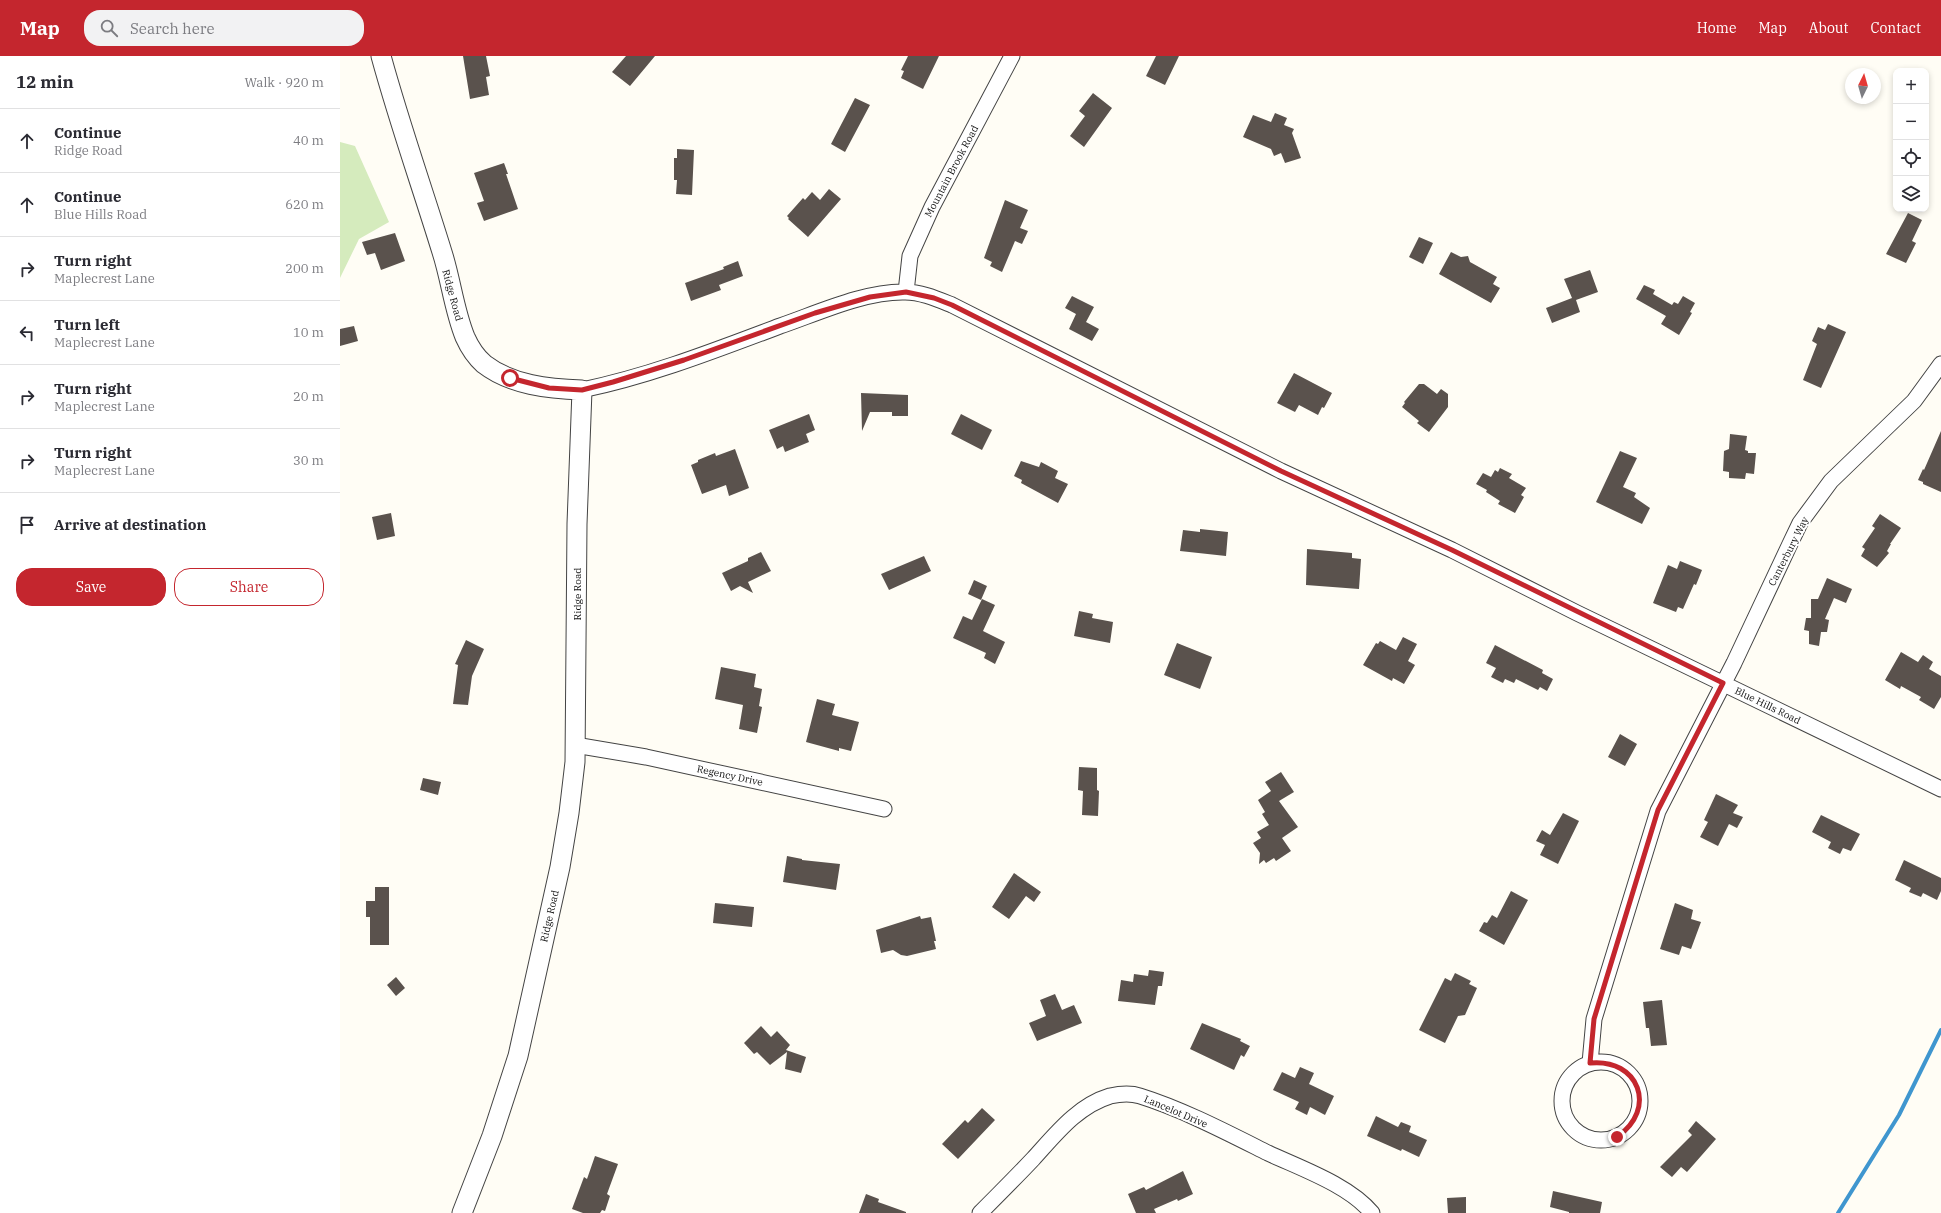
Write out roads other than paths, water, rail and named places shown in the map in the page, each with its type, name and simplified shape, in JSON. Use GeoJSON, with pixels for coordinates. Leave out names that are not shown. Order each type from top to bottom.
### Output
{"type":"FeatureCollection","features":[{"type":"Feature","properties":{"kind":"street","name":"Ridge Road"},"geometry":{"type":"LineString","coordinates":[[381,56],[396,112],[443,256],[459,319],[469,345],[484,363],[510,378],[549,388],[582,390],[578,524],[575,744],[570,807],[560,867],[518,1056],[492,1136],[462,1213]]}},
{"type":"Feature","properties":{"kind":"street","name":"Mountain Brook Road"},"geometry":{"type":"LineString","coordinates":[[906,292],[910,256],[932,207],[1012,56]]}},
{"type":"Feature","properties":{"kind":"street","name":"Blue Hills Road"},"geometry":{"type":"LineString","coordinates":[[582,390],[608,384],[684,360],[838,306],[870,297],[906,292],[934,298],[952,305],[1281,471],[1452,550],[1941,789]]}},
{"type":"Feature","properties":{"kind":"street","name":"Canterbury Way"},"geometry":{"type":"LineString","coordinates":[[1590,1063],[1594,1019],[1658,810],[1723,683],[1788,546],[1800,523],[1814,502],[1831,481],[1914,400],[1941,364]]}},
{"type":"Feature","properties":{"kind":"street","name":"Regency Drive"},"geometry":{"type":"LineString","coordinates":[[575,744],[646,757],[884,809]]}},
{"type":"Feature","properties":{"kind":"street"},"geometry":{"type":"LineString","coordinates":[[1603,1062],[1616,1065],[1627,1072],[1635,1082],[1640,1094],[1640,1107],[1636,1119],[1628,1130],[1617,1137],[1605,1140],[1592,1140],[1580,1135],[1570,1126],[1564,1115],[1561,1102],[1563,1089],[1574,1073],[1590,1063],[1603,1062]]}},
{"type":"Feature","properties":{"kind":"street","name":"Lancelot Drive"},"geometry":{"type":"LineString","coordinates":[[980,1213],[1069,1121],[1097,1102],[1110,1096],[1125,1095],[1135,1095],[1154,1100],[1338,1186],[1361,1202],[1372,1213]]}},
{"type":"Feature","properties":{"kind":"waterway"},"geometry":{"type":"LineString","coordinates":[[1838,1213],[1899,1115],[1941,1030]]}}]}
